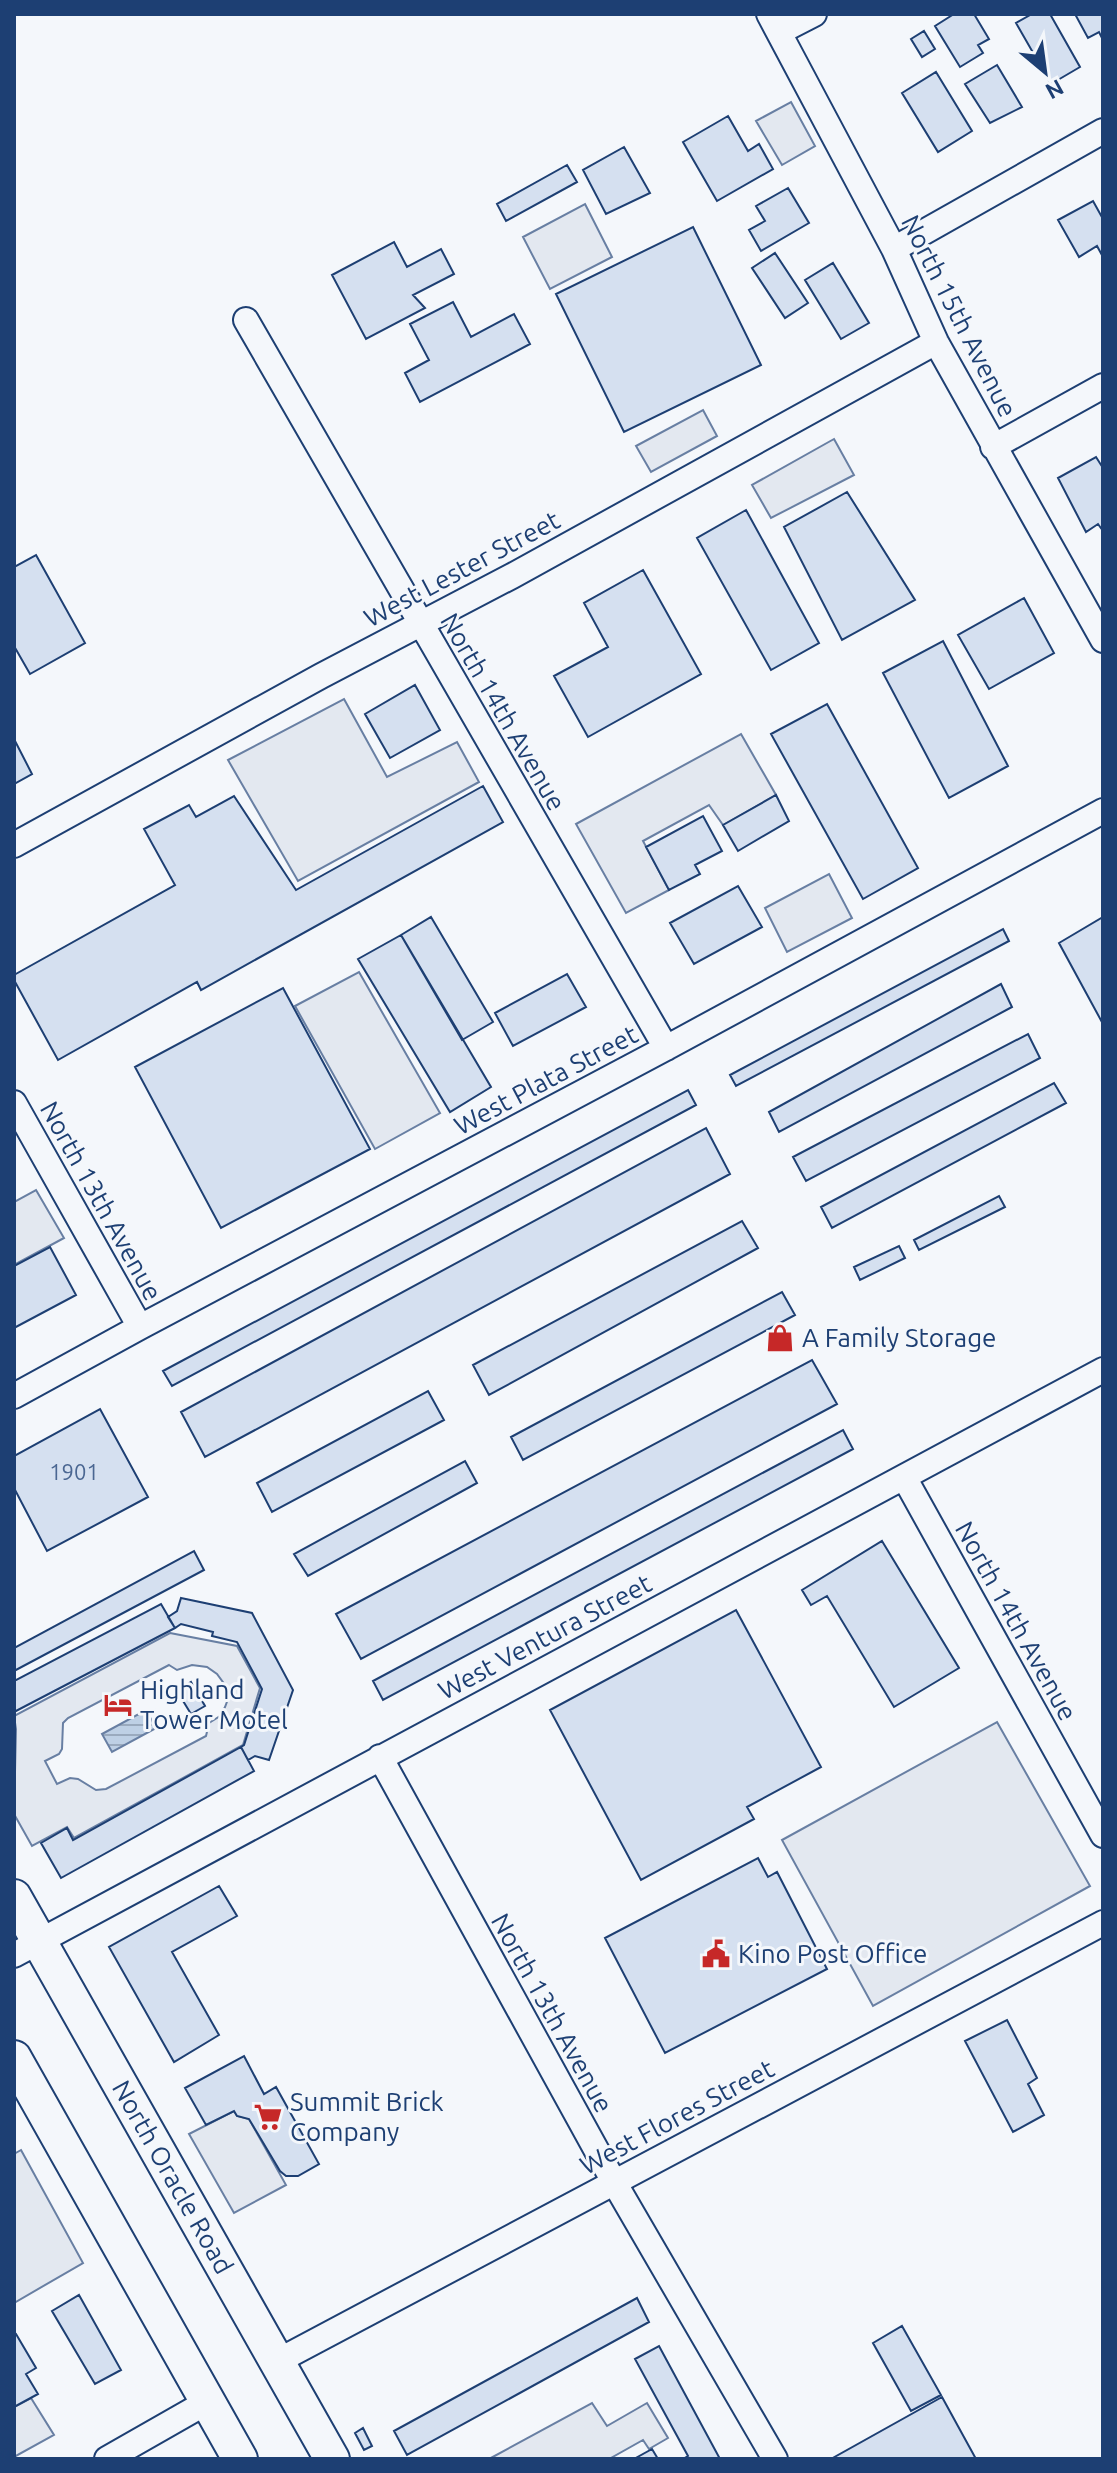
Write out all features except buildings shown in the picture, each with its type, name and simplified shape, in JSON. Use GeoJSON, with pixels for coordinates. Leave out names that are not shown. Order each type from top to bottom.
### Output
{"type":"FeatureCollection","features":[{"type":"Feature","properties":{"kind":"main road","name":"North Oracle Road"},"geometry":{"type":"LineString","coordinates":[[14,1897],[26,1948],[278,2361],[332,2459]]}},
{"type":"Feature","properties":{"kind":"main road"},"geometry":{"type":"LineString","coordinates":[[14,2058],[240,2459]]}},
{"type":"Feature","properties":{"kind":"street"},"geometry":{"type":"LineString","coordinates":[[774,23],[814,14]]}},
{"type":"Feature","properties":{"kind":"street","name":"North 15th Avenue"},"geometry":{"type":"LineString","coordinates":[[774,23],[894,249],[936,342],[1103,640]]}},
{"type":"Feature","properties":{"kind":"street"},"geometry":{"type":"LineString","coordinates":[[894,249],[1103,131]]}},
{"type":"Feature","properties":{"kind":"street","name":"North 14th Avenue"},"geometry":{"type":"LineString","coordinates":[[246,320],[666,1048]]}},
{"type":"Feature","properties":{"kind":"street","name":"West Lester Street"},"geometry":{"type":"LineString","coordinates":[[14,845],[936,342]]}},
{"type":"Feature","properties":{"kind":"street"},"geometry":{"type":"LineString","coordinates":[[993,447],[1103,386]]}},
{"type":"Feature","properties":{"kind":"street","name":"West Plata Street"},"geometry":{"type":"LineString","coordinates":[[14,1396],[1103,811]]}},
{"type":"Feature","properties":{"kind":"street","name":"North 13th Avenue"},"geometry":{"type":"LineString","coordinates":[[14,1103],[140,1327]]}},
{"type":"Feature","properties":{"kind":"street","name":"West Ventura Street"},"geometry":{"type":"LineString","coordinates":[[26,1948],[1103,1370]]}},
{"type":"Feature","properties":{"kind":"street","name":"North 14th Avenue"},"geometry":{"type":"LineString","coordinates":[[904,1477],[1103,1835]]}},
{"type":"Feature","properties":{"kind":"street","name":"North 13th Avenue"},"geometry":{"type":"LineString","coordinates":[[380,1757],[614,2182],[775,2459]]}},
{"type":"Feature","properties":{"kind":"street","name":"West Flores Street"},"geometry":{"type":"LineString","coordinates":[[278,2361],[1103,1923]]}},
{"type":"Feature","properties":{"kind":"street"},"geometry":{"type":"LineString","coordinates":[[107,2459],[207,2402]]}},
{"type":"Feature","properties":{"kind":"shaded area"},"geometry":{"type":"Polygon","coordinates":[[[791,102],[815,146],[782,165],[756,121],[791,102]]]}},
{"type":"Feature","properties":{"kind":"shaded area"},"geometry":{"type":"Polygon","coordinates":[[[585,204],[612,257],[550,289],[523,237],[585,204]]]}},
{"type":"Feature","properties":{"kind":"shaded area"},"geometry":{"type":"Polygon","coordinates":[[[703,410],[717,436],[651,472],[636,446],[703,410]]]}},
{"type":"Feature","properties":{"kind":"shaded area"},"geometry":{"type":"Polygon","coordinates":[[[834,439],[854,475],[771,518],[752,485],[834,439]]]}},
{"type":"Feature","properties":{"kind":"shaded area"},"geometry":{"type":"Polygon","coordinates":[[[344,699],[387,777],[457,742],[479,782],[298,881],[228,760],[344,699]]]}},
{"type":"Feature","properties":{"kind":"shaded area"},"geometry":{"type":"Polygon","coordinates":[[[741,734],[776,795],[723,825],[709,805],[643,841],[669,890],[626,913],[576,824],[741,734]]]}},
{"type":"Feature","properties":{"kind":"shaded area"},"geometry":{"type":"Polygon","coordinates":[[[829,874],[852,918],[787,952],[765,908],[829,874]]]}},
{"type":"Feature","properties":{"kind":"shaded area"},"geometry":{"type":"Polygon","coordinates":[[[359,972],[440,1113],[375,1149],[295,1006],[359,972]]]}},
{"type":"Feature","properties":{"kind":"shaded area"},"geometry":{"type":"Polygon","coordinates":[[[36,1190],[64,1238],[14,1265],[14,1202],[36,1190]]]}},
{"type":"Feature","properties":{"kind":"shaded area"},"geometry":{"type":"Polygon","coordinates":[[[170,1633],[237,1646],[260,1688],[243,1745],[74,1838],[67,1827],[32,1846],[14,1814],[14,1716],[170,1633]],[[169,1665],[68,1718],[63,1723],[62,1749],[45,1761],[57,1784],[70,1778],[78,1779],[96,1790],[106,1789],[206,1736],[209,1723],[220,1716],[228,1699],[225,1685],[207,1667],[192,1665],[177,1670],[169,1665]]]}},
{"type":"Feature","properties":{"kind":"shaded area"},"geometry":{"type":"Polygon","coordinates":[[[997,1722],[1090,1886],[873,2006],[782,1840],[997,1722]]]}},
{"type":"Feature","properties":{"kind":"shaded area"},"geometry":{"type":"Polygon","coordinates":[[[234,2111],[237,2116],[249,2119],[286,2185],[234,2213],[189,2134],[234,2111]]]}},
{"type":"Feature","properties":{"kind":"shaded area"},"geometry":{"type":"Polygon","coordinates":[[[21,2150],[83,2263],[14,2303],[14,2154],[21,2150]]]}},
{"type":"Feature","properties":{"kind":"shaded area"},"geometry":{"type":"Polygon","coordinates":[[[31,2398],[54,2435],[14,2457],[14,2407],[31,2398]]]}},
{"type":"Feature","properties":{"kind":"shaded area"},"geometry":{"type":"Polygon","coordinates":[[[592,2403],[607,2426],[647,2403],[668,2438],[649,2449],[643,2440],[609,2459],[489,2459],[592,2403]]]}},
{"type":"Feature","properties":{"kind":"water"},"geometry":{"type":"Polygon","coordinates":[[[146,1710],[156,1728],[112,1752],[102,1734],[146,1710]]]}},
{"type":"Feature","properties":{"kind":"place","name":"A Family Storage"},"geometry":{"type":"Point","coordinates":[780,1338]}},
{"type":"Feature","properties":{"kind":"place","name":"Highland Tower Motel"},"geometry":{"type":"Point","coordinates":[118,1705]}},
{"type":"Feature","properties":{"kind":"place","name":"Kino Post Office"},"geometry":{"type":"Point","coordinates":[716,1954]}},
{"type":"Feature","properties":{"kind":"place","name":"Summit Brick Company"},"geometry":{"type":"Point","coordinates":[268,2117]}}]}
